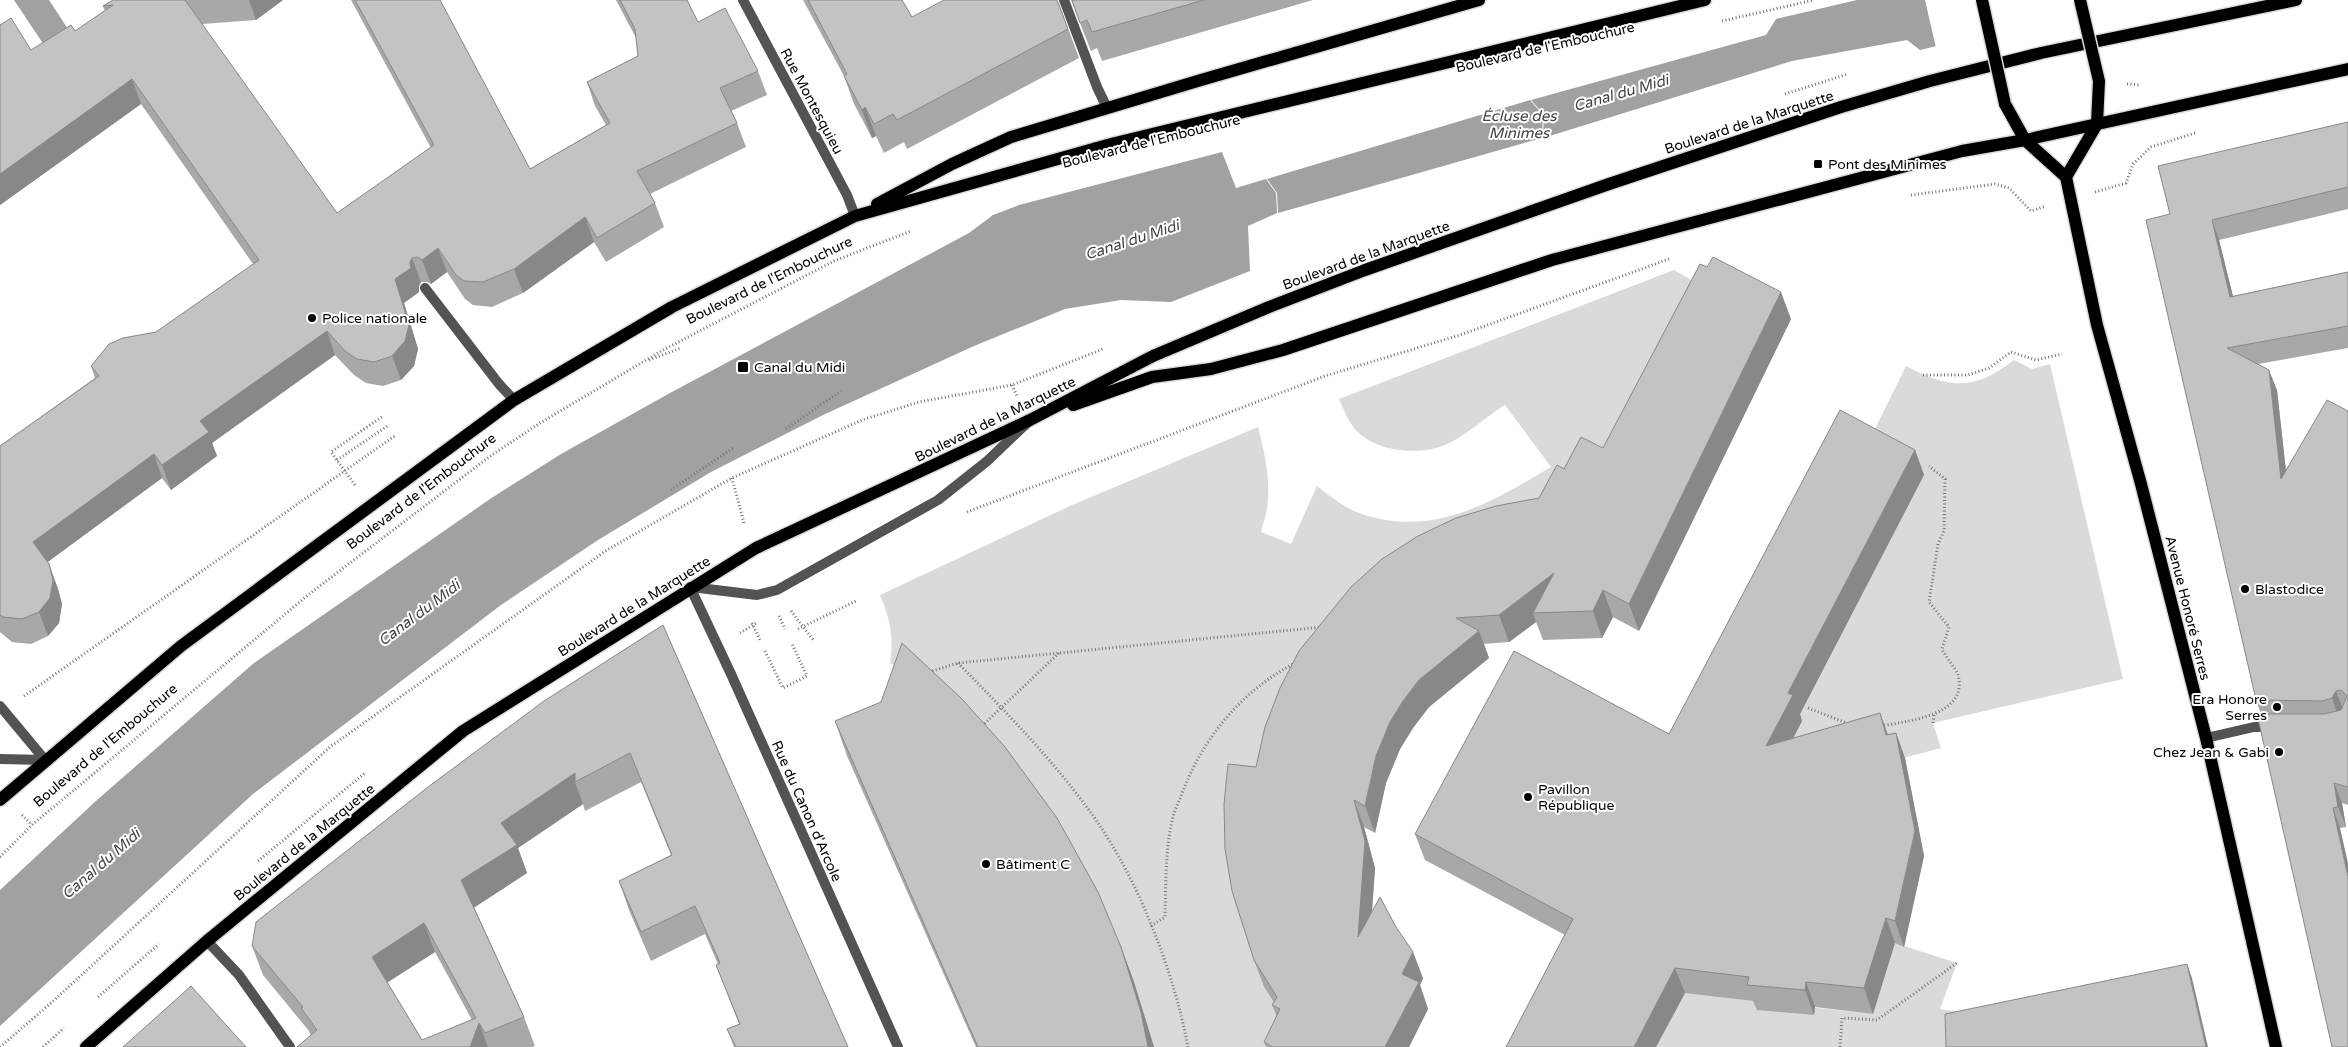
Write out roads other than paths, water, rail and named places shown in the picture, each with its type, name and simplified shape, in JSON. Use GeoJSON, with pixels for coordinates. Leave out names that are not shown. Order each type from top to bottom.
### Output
{"type":"FeatureCollection","features":[{"type":"Feature","properties":{"kind":"main road"},"geometry":{"type":"LineString","coordinates":[[855,216],[952,164],[1011,137],[1479,0]]}},
{"type":"Feature","properties":{"kind":"main road","name":"Boulevard de l'Embouchure"},"geometry":{"type":"LineString","coordinates":[[0,800],[181,646],[514,400],[672,307],[855,216],[1111,144],[1705,0]]}},
{"type":"Feature","properties":{"kind":"main road"},"geometry":{"type":"LineString","coordinates":[[1982,0],[2005,104],[2025,140],[2066,178],[2097,124],[2099,81],[2080,0]]}},
{"type":"Feature","properties":{"kind":"main road","name":"Boulevard de la Marquette"},"geometry":{"type":"LineString","coordinates":[[86,1047],[207,941],[463,731],[756,548],[1030,420],[1153,356],[1269,307],[1365,270],[1608,184],[1841,107],[1930,81],[2041,54],[2296,0]]}},
{"type":"Feature","properties":{"kind":"main road"},"geometry":{"type":"LineString","coordinates":[[1030,420],[1152,377],[1211,369],[1283,350],[1552,260],[1962,151],[2025,140],[2348,69]]}},
{"type":"Feature","properties":{"kind":"main road","name":"Avenue Honoré Serres"},"geometry":{"type":"LineString","coordinates":[[2066,178],[2097,325],[2141,484],[2206,738],[2276,1047]]}},
{"type":"Feature","properties":{"kind":"street","name":"Rue Montesquieu"},"geometry":{"type":"LineString","coordinates":[[743,0],[847,195],[855,216]]}},
{"type":"Feature","properties":{"kind":"street"},"geometry":{"type":"LineString","coordinates":[[1064,0],[1097,87],[1107,108]]}},
{"type":"Feature","properties":{"kind":"street"},"geometry":{"type":"LineString","coordinates":[[425,288],[499,384],[514,400]]}},
{"type":"Feature","properties":{"kind":"street"},"geometry":{"type":"LineString","coordinates":[[690,588],[757,595],[777,590],[938,500],[986,462],[1030,420]]}},
{"type":"Feature","properties":{"kind":"street","name":"Rue du Canon d'Arcole"},"geometry":{"type":"LineString","coordinates":[[690,588],[718,646],[898,1047]]}},
{"type":"Feature","properties":{"kind":"street"},"geometry":{"type":"LineString","coordinates":[[0,706],[45,760]]}},
{"type":"Feature","properties":{"kind":"street"},"geometry":{"type":"LineString","coordinates":[[2206,738],[2254,726],[2282,727]]}},
{"type":"Feature","properties":{"kind":"street","name":"Boulevard de l'Embouchure"},"geometry":{"type":"LineString","coordinates":[[0,759],[45,760]]}},
{"type":"Feature","properties":{"kind":"street"},"geometry":{"type":"LineString","coordinates":[[207,941],[239,975],[290,1047]]}},
{"type":"Feature","properties":{"kind":"water"},"geometry":{"type":"Polygon","coordinates":[[[14,0],[49,0],[68,29],[44,45],[14,0]]]}},
{"type":"Feature","properties":{"kind":"water"},"geometry":{"type":"Polygon","coordinates":[[[1857,0],[2123,0],[1920,50],[1907,40],[1792,61],[1543,138],[1544,115],[1531,100],[1766,35],[1776,19],[1857,0]]]}},
{"type":"Feature","properties":{"kind":"water","name":"Écluse des Minimes"},"geometry":{"type":"Polygon","coordinates":[[[1530,100],[1543,115],[1542,138],[1278,213],[1277,193],[1267,179],[1530,100]]]}},
{"type":"Feature","properties":{"kind":"water"},"geometry":{"type":"Polygon","coordinates":[[[1222,152],[1236,188],[1266,179],[1276,193],[1277,213],[1248,226],[1250,271],[1171,302],[1121,300],[1065,309],[974,346],[823,415],[711,472],[598,540],[501,605],[253,794],[0,1026],[0,890],[97,800],[254,663],[490,499],[561,454],[670,393],[969,233],[993,215],[1019,205],[1222,152]]]}},
{"type":"Feature","properties":{"kind":"place","name":"Pont des Minimes"},"geometry":{"type":"Point","coordinates":[1818,164]}},
{"type":"Feature","properties":{"kind":"place","name":"Police nationale"},"geometry":{"type":"Point","coordinates":[312,318]}},
{"type":"Feature","properties":{"kind":"place","name":"Canal du Midi"},"geometry":{"type":"Point","coordinates":[743,367]}},
{"type":"Feature","properties":{"kind":"place","name":"Blastodice"},"geometry":{"type":"Point","coordinates":[2245,589]}},
{"type":"Feature","properties":{"kind":"place","name":"Era Honore Serres"},"geometry":{"type":"Point","coordinates":[2277,707]}},
{"type":"Feature","properties":{"kind":"place","name":"Chez Jean & Gabi"},"geometry":{"type":"Point","coordinates":[2279,752]}},
{"type":"Feature","properties":{"kind":"place","name":"Pavillon République"},"geometry":{"type":"Point","coordinates":[1528,797]}},
{"type":"Feature","properties":{"kind":"place","name":"Bâtiment C"},"geometry":{"type":"Point","coordinates":[986,864]}}]}
